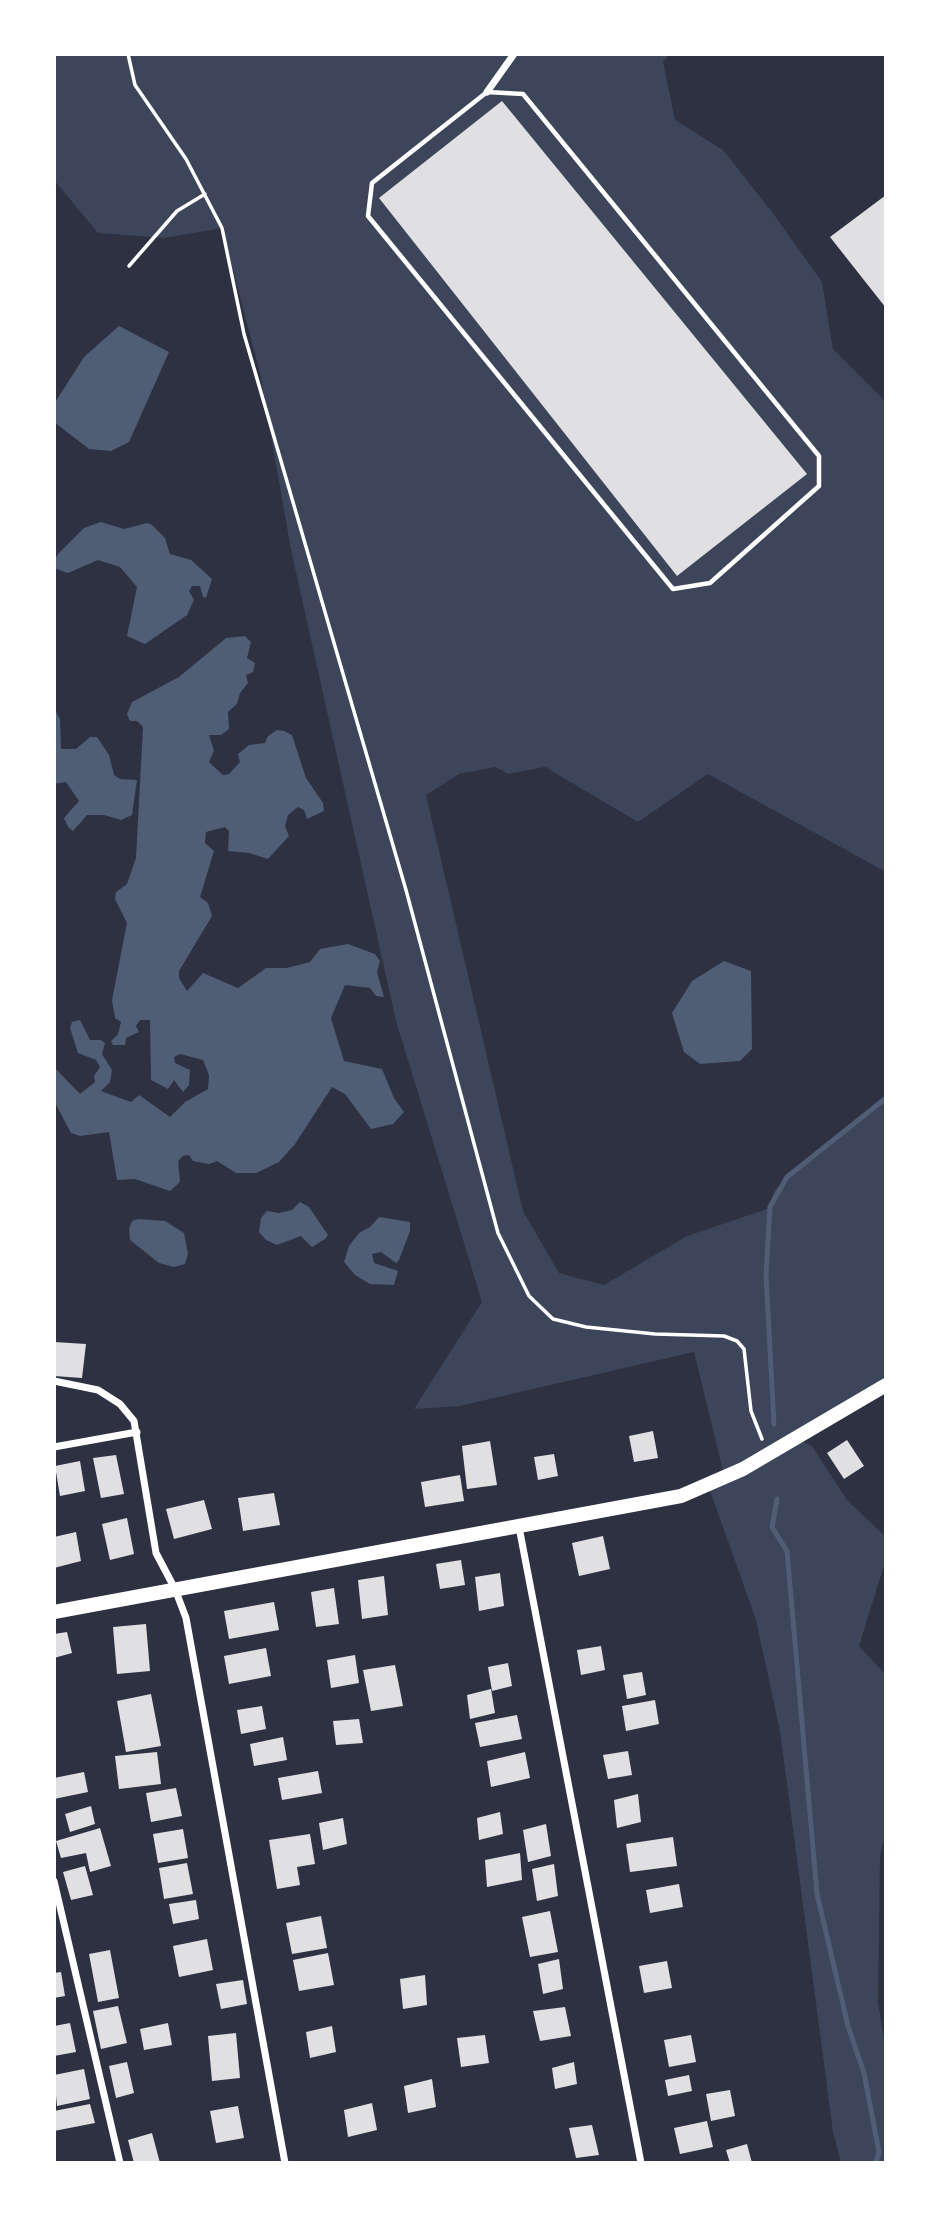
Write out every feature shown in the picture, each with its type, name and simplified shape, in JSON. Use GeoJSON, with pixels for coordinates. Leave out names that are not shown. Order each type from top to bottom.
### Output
{"type":"FeatureCollection","features":[{"type":"Feature","properties":{"kind":"main road"},"geometry":{"type":"LineString","coordinates":[[54,1612],[681,1496],[768,1455],[886,1385]]}},
{"type":"Feature","properties":{"kind":"street"},"geometry":{"type":"LineString","coordinates":[[487,92],[514,54]]}},
{"type":"Feature","properties":{"kind":"street"},"geometry":{"type":"LineString","coordinates":[[54,1381],[98,1390],[120,1404],[134,1421],[156,1553],[175,1589],[186,1618],[285,2163]]}},
{"type":"Feature","properties":{"kind":"street"},"geometry":{"type":"LineString","coordinates":[[54,1447],[137,1432]]}},
{"type":"Feature","properties":{"kind":"street"},"geometry":{"type":"LineString","coordinates":[[519,1527],[641,2163]]}},
{"type":"Feature","properties":{"kind":"street"},"geometry":{"type":"LineString","coordinates":[[54,1881],[120,2163]]}},
{"type":"Feature","properties":{"kind":"lane"},"geometry":{"type":"LineString","coordinates":[[487,92],[523,94],[819,456],[819,486],[710,583],[674,589],[368,216],[372,183],[487,92]]}},
{"type":"Feature","properties":{"kind":"path"},"geometry":{"type":"LineString","coordinates":[[128,54],[135,85],[186,159],[222,228],[244,334],[405,890],[498,1233],[528,1296],[552,1319],[586,1327],[656,1334],[724,1336],[737,1341],[744,1349],[751,1411],[768,1455]]}},
{"type":"Feature","properties":{"kind":"path"},"geometry":{"type":"LineString","coordinates":[[129,266],[177,211],[205,194]]}},
{"type":"Feature","properties":{"kind":"path"},"geometry":{"type":"LineString","coordinates":[[54,1811],[54,1826]]}},
{"type":"Feature","properties":{"kind":"shaded area"},"geometry":{"type":"Polygon","coordinates":[[[54,54],[670,54],[663,62],[675,120],[723,150],[772,212],[822,282],[833,349],[886,402],[886,872],[708,774],[638,822],[545,767],[508,774],[496,767],[459,774],[426,795],[523,1211],[559,1273],[604,1285],[687,1236],[767,1209],[775,1190],[811,1155],[886,1098],[886,1381],[802,1441],[812,1446],[847,1500],[886,1537],[886,1559],[859,1646],[886,1675],[886,1829],[880,1856],[878,2002],[886,2052],[886,2163],[841,2163],[833,2132],[780,1731],[756,1620],[708,1485],[724,1475],[694,1352],[459,1406],[414,1409],[482,1302],[396,1021],[291,550],[260,373],[222,228],[164,238],[98,233],[54,180],[54,54]]]}},
{"type":"Feature","properties":{"kind":"shaded area"},"geometry":{"type":"Polygon","coordinates":[[[119,326],[169,352],[129,442],[111,451],[89,449],[54,422],[54,404],[84,357],[119,326]]]}},
{"type":"Feature","properties":{"kind":"shaded area"},"geometry":{"type":"Polygon","coordinates":[[[101,522],[124,529],[147,523],[152,525],[165,538],[170,554],[191,560],[212,579],[206,598],[203,597],[200,586],[192,586],[189,591],[194,600],[187,615],[145,644],[127,636],[137,587],[120,567],[98,560],[68,573],[56,569],[54,560],[59,553],[84,528],[101,522]]]}},
{"type":"Feature","properties":{"kind":"shaded area"},"geometry":{"type":"Polygon","coordinates":[[[245,636],[251,642],[247,658],[255,663],[253,672],[246,675],[248,683],[240,693],[237,704],[228,712],[229,729],[221,735],[209,735],[214,751],[209,762],[223,775],[229,774],[240,762],[238,754],[249,745],[265,743],[268,736],[277,730],[284,731],[292,735],[306,778],[323,803],[324,811],[307,819],[304,810],[298,807],[288,815],[285,826],[289,836],[268,859],[249,853],[228,851],[229,831],[225,827],[206,832],[205,843],[214,851],[200,897],[208,903],[212,916],[179,971],[179,978],[187,991],[203,973],[238,988],[266,968],[287,968],[310,962],[320,949],[348,944],[375,954],[380,961],[377,972],[384,997],[376,996],[370,988],[345,985],[331,1018],[344,1061],[382,1069],[394,1098],[404,1112],[393,1124],[371,1129],[345,1094],[332,1087],[295,1144],[279,1162],[256,1173],[236,1173],[217,1161],[209,1164],[193,1161],[189,1155],[183,1156],[178,1161],[180,1182],[170,1191],[135,1179],[117,1180],[109,1132],[80,1136],[71,1133],[54,1101],[54,1067],[80,1094],[95,1082],[94,1076],[100,1067],[96,1060],[78,1053],[70,1028],[72,1022],[80,1020],[90,1040],[101,1040],[105,1043],[102,1054],[112,1070],[110,1082],[101,1091],[131,1102],[139,1095],[170,1117],[185,1102],[208,1089],[209,1075],[203,1060],[180,1054],[174,1057],[175,1063],[190,1070],[189,1085],[183,1092],[174,1080],[168,1089],[151,1080],[150,1020],[140,1020],[136,1026],[139,1032],[126,1038],[125,1045],[113,1045],[111,1041],[118,1034],[121,1022],[115,1018],[112,1000],[127,923],[115,899],[116,892],[127,884],[136,858],[143,727],[137,721],[130,721],[127,714],[132,702],[179,677],[226,638],[245,636]]]}},
{"type":"Feature","properties":{"kind":"shaded area"},"geometry":{"type":"Polygon","coordinates":[[[54,708],[60,719],[61,749],[76,749],[90,737],[97,737],[109,755],[114,775],[120,779],[137,780],[132,815],[121,820],[104,815],[87,815],[73,831],[68,827],[64,818],[79,801],[66,782],[54,784],[54,708]]]}},
{"type":"Feature","properties":{"kind":"shaded area"},"geometry":{"type":"Polygon","coordinates":[[[724,961],[751,971],[752,1049],[740,1061],[700,1064],[684,1052],[672,1013],[692,981],[724,961]]]}},
{"type":"Feature","properties":{"kind":"shaded area"},"geometry":{"type":"Polygon","coordinates":[[[300,1202],[309,1207],[328,1235],[325,1239],[312,1247],[301,1236],[277,1245],[266,1240],[259,1232],[261,1218],[267,1211],[279,1213],[292,1210],[300,1202]]]}},
{"type":"Feature","properties":{"kind":"shaded area"},"geometry":{"type":"Polygon","coordinates":[[[379,1217],[410,1222],[410,1231],[396,1263],[381,1252],[372,1254],[374,1263],[398,1271],[394,1285],[370,1284],[355,1275],[344,1262],[349,1246],[359,1233],[370,1227],[379,1217]]]}},
{"type":"Feature","properties":{"kind":"shaded area"},"geometry":{"type":"Polygon","coordinates":[[[132,1221],[165,1221],[184,1233],[188,1254],[185,1264],[174,1267],[159,1263],[130,1240],[129,1229],[132,1221]]]}},
{"type":"Feature","properties":{"kind":"building"},"geometry":{"type":"Polygon","coordinates":[[[502,101],[807,474],[677,576],[379,198],[502,101]]]}},
{"type":"Feature","properties":{"kind":"building"},"geometry":{"type":"Polygon","coordinates":[[[886,195],[886,308],[830,237],[886,195]]]}},
{"type":"Feature","properties":{"kind":"building"},"geometry":{"type":"Polygon","coordinates":[[[54,1342],[86,1344],[82,1378],[54,1376],[54,1342]]]}},
{"type":"Feature","properties":{"kind":"building"},"geometry":{"type":"Polygon","coordinates":[[[653,1431],[658,1458],[634,1462],[629,1436],[653,1431]]]}},
{"type":"Feature","properties":{"kind":"building"},"geometry":{"type":"Polygon","coordinates":[[[847,1440],[864,1466],[844,1479],[827,1453],[847,1440]]]}},
{"type":"Feature","properties":{"kind":"building"},"geometry":{"type":"Polygon","coordinates":[[[490,1441],[497,1485],[467,1489],[462,1446],[490,1441]]]}},
{"type":"Feature","properties":{"kind":"building"},"geometry":{"type":"Polygon","coordinates":[[[554,1454],[558,1476],[538,1480],[534,1457],[554,1454]]]}},
{"type":"Feature","properties":{"kind":"building"},"geometry":{"type":"Polygon","coordinates":[[[116,1455],[124,1494],[101,1498],[93,1458],[116,1455]]]}},
{"type":"Feature","properties":{"kind":"building"},"geometry":{"type":"Polygon","coordinates":[[[80,1461],[85,1491],[60,1496],[55,1466],[80,1461]]]}},
{"type":"Feature","properties":{"kind":"building"},"geometry":{"type":"Polygon","coordinates":[[[460,1475],[464,1501],[425,1507],[421,1482],[460,1475]]]}},
{"type":"Feature","properties":{"kind":"building"},"geometry":{"type":"Polygon","coordinates":[[[274,1493],[280,1525],[243,1531],[238,1498],[274,1493]]]}},
{"type":"Feature","properties":{"kind":"building"},"geometry":{"type":"Polygon","coordinates":[[[204,1500],[212,1529],[174,1539],[166,1509],[204,1500]]]}},
{"type":"Feature","properties":{"kind":"building"},"geometry":{"type":"Polygon","coordinates":[[[127,1518],[134,1554],[110,1560],[102,1524],[127,1518]]]}},
{"type":"Feature","properties":{"kind":"building"},"geometry":{"type":"Polygon","coordinates":[[[76,1532],[81,1561],[54,1568],[54,1537],[76,1532]]]}},
{"type":"Feature","properties":{"kind":"building"},"geometry":{"type":"Polygon","coordinates":[[[603,1536],[610,1569],[579,1576],[572,1543],[603,1536]]]}},
{"type":"Feature","properties":{"kind":"building"},"geometry":{"type":"Polygon","coordinates":[[[461,1560],[465,1585],[440,1589],[436,1564],[461,1560]]]}},
{"type":"Feature","properties":{"kind":"building"},"geometry":{"type":"Polygon","coordinates":[[[500,1573],[504,1606],[479,1611],[475,1577],[500,1573]]]}},
{"type":"Feature","properties":{"kind":"building"},"geometry":{"type":"Polygon","coordinates":[[[384,1576],[388,1615],[362,1619],[358,1580],[384,1576]]]}},
{"type":"Feature","properties":{"kind":"building"},"geometry":{"type":"Polygon","coordinates":[[[334,1588],[339,1624],[316,1627],[311,1592],[334,1588]]]}},
{"type":"Feature","properties":{"kind":"building"},"geometry":{"type":"Polygon","coordinates":[[[274,1602],[279,1630],[229,1639],[224,1611],[274,1602]]]}},
{"type":"Feature","properties":{"kind":"building"},"geometry":{"type":"Polygon","coordinates":[[[146,1624],[150,1671],[117,1674],[113,1627],[146,1624]]]}},
{"type":"Feature","properties":{"kind":"building"},"geometry":{"type":"Polygon","coordinates":[[[67,1632],[72,1653],[54,1658],[54,1634],[67,1632]]]}},
{"type":"Feature","properties":{"kind":"building"},"geometry":{"type":"Polygon","coordinates":[[[601,1646],[605,1670],[581,1675],[577,1650],[601,1646]]]}},
{"type":"Feature","properties":{"kind":"building"},"geometry":{"type":"Polygon","coordinates":[[[266,1648],[271,1676],[229,1684],[224,1656],[266,1648]]]}},
{"type":"Feature","properties":{"kind":"building"},"geometry":{"type":"Polygon","coordinates":[[[355,1655],[359,1683],[331,1688],[327,1660],[355,1655]]]}},
{"type":"Feature","properties":{"kind":"building"},"geometry":{"type":"Polygon","coordinates":[[[508,1663],[512,1686],[492,1691],[488,1667],[508,1663]]]}},
{"type":"Feature","properties":{"kind":"building"},"geometry":{"type":"Polygon","coordinates":[[[395,1665],[403,1706],[371,1711],[363,1670],[395,1665]]]}},
{"type":"Feature","properties":{"kind":"building"},"geometry":{"type":"Polygon","coordinates":[[[642,1672],[646,1695],[627,1699],[623,1675],[642,1672]]]}},
{"type":"Feature","properties":{"kind":"building"},"geometry":{"type":"Polygon","coordinates":[[[491,1689],[495,1713],[470,1719],[467,1695],[491,1689]]]}},
{"type":"Feature","properties":{"kind":"building"},"geometry":{"type":"Polygon","coordinates":[[[151,1694],[161,1746],[126,1752],[117,1701],[151,1694]]]}},
{"type":"Feature","properties":{"kind":"building"},"geometry":{"type":"Polygon","coordinates":[[[655,1700],[659,1724],[626,1731],[622,1706],[655,1700]]]}},
{"type":"Feature","properties":{"kind":"building"},"geometry":{"type":"Polygon","coordinates":[[[262,1706],[266,1729],[241,1734],[237,1710],[262,1706]]]}},
{"type":"Feature","properties":{"kind":"building"},"geometry":{"type":"Polygon","coordinates":[[[517,1715],[522,1739],[480,1747],[475,1723],[517,1715]]]}},
{"type":"Feature","properties":{"kind":"building"},"geometry":{"type":"Polygon","coordinates":[[[359,1719],[363,1743],[336,1745],[333,1721],[359,1719]]]}},
{"type":"Feature","properties":{"kind":"building"},"geometry":{"type":"Polygon","coordinates":[[[283,1737],[287,1760],[254,1766],[250,1744],[283,1737]]]}},
{"type":"Feature","properties":{"kind":"building"},"geometry":{"type":"Polygon","coordinates":[[[628,1751],[632,1775],[608,1779],[603,1755],[628,1751]]]}},
{"type":"Feature","properties":{"kind":"building"},"geometry":{"type":"Polygon","coordinates":[[[157,1752],[161,1784],[119,1789],[115,1756],[157,1752]]]}},
{"type":"Feature","properties":{"kind":"building"},"geometry":{"type":"Polygon","coordinates":[[[525,1752],[530,1778],[491,1787],[487,1761],[525,1752]]]}},
{"type":"Feature","properties":{"kind":"building"},"geometry":{"type":"Polygon","coordinates":[[[318,1771],[322,1793],[282,1800],[278,1778],[318,1771]]]}},
{"type":"Feature","properties":{"kind":"building"},"geometry":{"type":"Polygon","coordinates":[[[84,1772],[88,1792],[54,1799],[54,1778],[84,1772]]]}},
{"type":"Feature","properties":{"kind":"building"},"geometry":{"type":"Polygon","coordinates":[[[176,1788],[182,1816],[151,1822],[146,1793],[176,1788]]]}},
{"type":"Feature","properties":{"kind":"building"},"geometry":{"type":"Polygon","coordinates":[[[638,1794],[641,1822],[617,1828],[614,1800],[638,1794]]]}},
{"type":"Feature","properties":{"kind":"building"},"geometry":{"type":"Polygon","coordinates":[[[91,1806],[95,1824],[70,1832],[65,1814],[91,1806]]]}},
{"type":"Feature","properties":{"kind":"building"},"geometry":{"type":"Polygon","coordinates":[[[500,1812],[503,1834],[479,1840],[477,1818],[500,1812]]]}},
{"type":"Feature","properties":{"kind":"building"},"geometry":{"type":"Polygon","coordinates":[[[343,1818],[347,1844],[323,1850],[319,1823],[343,1818]]]}},
{"type":"Feature","properties":{"kind":"building"},"geometry":{"type":"Polygon","coordinates":[[[546,1824],[551,1856],[528,1862],[523,1830],[546,1824]]]}},
{"type":"Feature","properties":{"kind":"building"},"geometry":{"type":"Polygon","coordinates":[[[100,1828],[111,1866],[90,1872],[86,1853],[61,1858],[56,1841],[100,1828]]]}},
{"type":"Feature","properties":{"kind":"building"},"geometry":{"type":"Polygon","coordinates":[[[183,1829],[188,1858],[158,1863],[153,1834],[183,1829]]]}},
{"type":"Feature","properties":{"kind":"building"},"geometry":{"type":"Polygon","coordinates":[[[310,1834],[315,1864],[297,1867],[300,1885],[277,1889],[269,1840],[310,1834]]]}},
{"type":"Feature","properties":{"kind":"building"},"geometry":{"type":"Polygon","coordinates":[[[673,1837],[677,1866],[630,1872],[626,1844],[673,1837]]]}},
{"type":"Feature","properties":{"kind":"building"},"geometry":{"type":"Polygon","coordinates":[[[520,1853],[522,1880],[487,1887],[485,1860],[520,1853]]]}},
{"type":"Feature","properties":{"kind":"building"},"geometry":{"type":"Polygon","coordinates":[[[187,1863],[193,1894],[164,1899],[159,1868],[187,1863]]]}},
{"type":"Feature","properties":{"kind":"building"},"geometry":{"type":"Polygon","coordinates":[[[554,1864],[558,1896],[537,1901],[532,1869],[554,1864]]]}},
{"type":"Feature","properties":{"kind":"building"},"geometry":{"type":"Polygon","coordinates":[[[85,1866],[93,1895],[71,1900],[63,1872],[85,1866]]]}},
{"type":"Feature","properties":{"kind":"building"},"geometry":{"type":"Polygon","coordinates":[[[679,1884],[683,1907],[650,1913],[646,1890],[679,1884]]]}},
{"type":"Feature","properties":{"kind":"building"},"geometry":{"type":"Polygon","coordinates":[[[196,1900],[199,1919],[173,1924],[169,1904],[196,1900]]]}},
{"type":"Feature","properties":{"kind":"building"},"geometry":{"type":"Polygon","coordinates":[[[550,1911],[558,1952],[530,1957],[522,1917],[550,1911]]]}},
{"type":"Feature","properties":{"kind":"building"},"geometry":{"type":"Polygon","coordinates":[[[321,1916],[327,1948],[292,1954],[286,1923],[321,1916]]]}},
{"type":"Feature","properties":{"kind":"building"},"geometry":{"type":"Polygon","coordinates":[[[207,1939],[213,1970],[179,1977],[173,1946],[207,1939]]]}},
{"type":"Feature","properties":{"kind":"building"},"geometry":{"type":"Polygon","coordinates":[[[110,1950],[119,1998],[98,2002],[89,1954],[110,1950]]]}},
{"type":"Feature","properties":{"kind":"building"},"geometry":{"type":"Polygon","coordinates":[[[328,1953],[334,1985],[299,1991],[293,1960],[328,1953]]]}},
{"type":"Feature","properties":{"kind":"building"},"geometry":{"type":"Polygon","coordinates":[[[559,1959],[563,1989],[543,1994],[538,1964],[559,1959]]]}},
{"type":"Feature","properties":{"kind":"building"},"geometry":{"type":"Polygon","coordinates":[[[667,1961],[672,1988],[644,1993],[639,1966],[667,1961]]]}},
{"type":"Feature","properties":{"kind":"building"},"geometry":{"type":"Polygon","coordinates":[[[61,1972],[65,1996],[54,1998],[54,1973],[61,1972]]]}},
{"type":"Feature","properties":{"kind":"building"},"geometry":{"type":"Polygon","coordinates":[[[425,1975],[427,2005],[403,2009],[400,1979],[425,1975]]]}},
{"type":"Feature","properties":{"kind":"building"},"geometry":{"type":"Polygon","coordinates":[[[243,1980],[247,2004],[221,2009],[216,1984],[243,1980]]]}},
{"type":"Feature","properties":{"kind":"building"},"geometry":{"type":"Polygon","coordinates":[[[118,2006],[127,2043],[101,2049],[93,2011],[118,2006]]]}},
{"type":"Feature","properties":{"kind":"building"},"geometry":{"type":"Polygon","coordinates":[[[565,2007],[571,2036],[540,2041],[533,2011],[565,2007]]]}},
{"type":"Feature","properties":{"kind":"building"},"geometry":{"type":"Polygon","coordinates":[[[70,2023],[76,2052],[54,2056],[54,2026],[70,2023]]]}},
{"type":"Feature","properties":{"kind":"building"},"geometry":{"type":"Polygon","coordinates":[[[168,2023],[172,2045],[144,2050],[140,2029],[168,2023]]]}},
{"type":"Feature","properties":{"kind":"building"},"geometry":{"type":"Polygon","coordinates":[[[332,2026],[336,2052],[310,2058],[306,2032],[332,2026]]]}},
{"type":"Feature","properties":{"kind":"building"},"geometry":{"type":"Polygon","coordinates":[[[236,2033],[240,2078],[212,2081],[208,2036],[236,2033]]]}},
{"type":"Feature","properties":{"kind":"building"},"geometry":{"type":"Polygon","coordinates":[[[485,2035],[489,2063],[461,2067],[457,2038],[485,2035]]]}},
{"type":"Feature","properties":{"kind":"building"},"geometry":{"type":"Polygon","coordinates":[[[691,2035],[696,2062],[669,2067],[664,2040],[691,2035]]]}},
{"type":"Feature","properties":{"kind":"building"},"geometry":{"type":"Polygon","coordinates":[[[127,2062],[134,2093],[116,2098],[109,2066],[127,2062]]]}},
{"type":"Feature","properties":{"kind":"building"},"geometry":{"type":"Polygon","coordinates":[[[574,2062],[577,2084],[555,2089],[552,2068],[574,2062]]]}},
{"type":"Feature","properties":{"kind":"building"},"geometry":{"type":"Polygon","coordinates":[[[84,2069],[90,2099],[57,2106],[54,2075],[84,2069]]]}},
{"type":"Feature","properties":{"kind":"building"},"geometry":{"type":"Polygon","coordinates":[[[689,2075],[692,2091],[668,2096],[665,2080],[689,2075]]]}},
{"type":"Feature","properties":{"kind":"building"},"geometry":{"type":"Polygon","coordinates":[[[432,2079],[436,2107],[408,2113],[404,2086],[432,2079]]]}},
{"type":"Feature","properties":{"kind":"building"},"geometry":{"type":"Polygon","coordinates":[[[730,2090],[735,2116],[711,2121],[706,2094],[730,2090]]]}},
{"type":"Feature","properties":{"kind":"building"},"geometry":{"type":"Polygon","coordinates":[[[372,2103],[377,2130],[348,2137],[344,2110],[372,2103]]]}},
{"type":"Feature","properties":{"kind":"building"},"geometry":{"type":"Polygon","coordinates":[[[90,2104],[95,2123],[54,2131],[54,2111],[90,2104]]]}},
{"type":"Feature","properties":{"kind":"building"},"geometry":{"type":"Polygon","coordinates":[[[238,2106],[244,2138],[216,2143],[210,2111],[238,2106]]]}},
{"type":"Feature","properties":{"kind":"building"},"geometry":{"type":"Polygon","coordinates":[[[707,2121],[713,2147],[680,2154],[674,2128],[707,2121]]]}},
{"type":"Feature","properties":{"kind":"building"},"geometry":{"type":"Polygon","coordinates":[[[592,2125],[599,2155],[576,2158],[569,2128],[592,2125]]]}},
{"type":"Feature","properties":{"kind":"building"},"geometry":{"type":"Polygon","coordinates":[[[152,2133],[160,2163],[134,2163],[128,2140],[152,2133]]]}},
{"type":"Feature","properties":{"kind":"building"},"geometry":{"type":"Polygon","coordinates":[[[747,2144],[752,2163],[730,2163],[726,2150],[747,2144]]]}},
{"type":"Feature","properties":{"kind":"waterway"},"geometry":{"type":"LineString","coordinates":[[774,1424],[766,1275],[770,1207],[787,1177],[886,1098]]}},
{"type":"Feature","properties":{"kind":"waterway"},"geometry":{"type":"LineString","coordinates":[[777,1499],[772,1527],[787,1551],[817,1894],[848,2026],[864,2073],[879,2152],[876,2163]]}}]}
